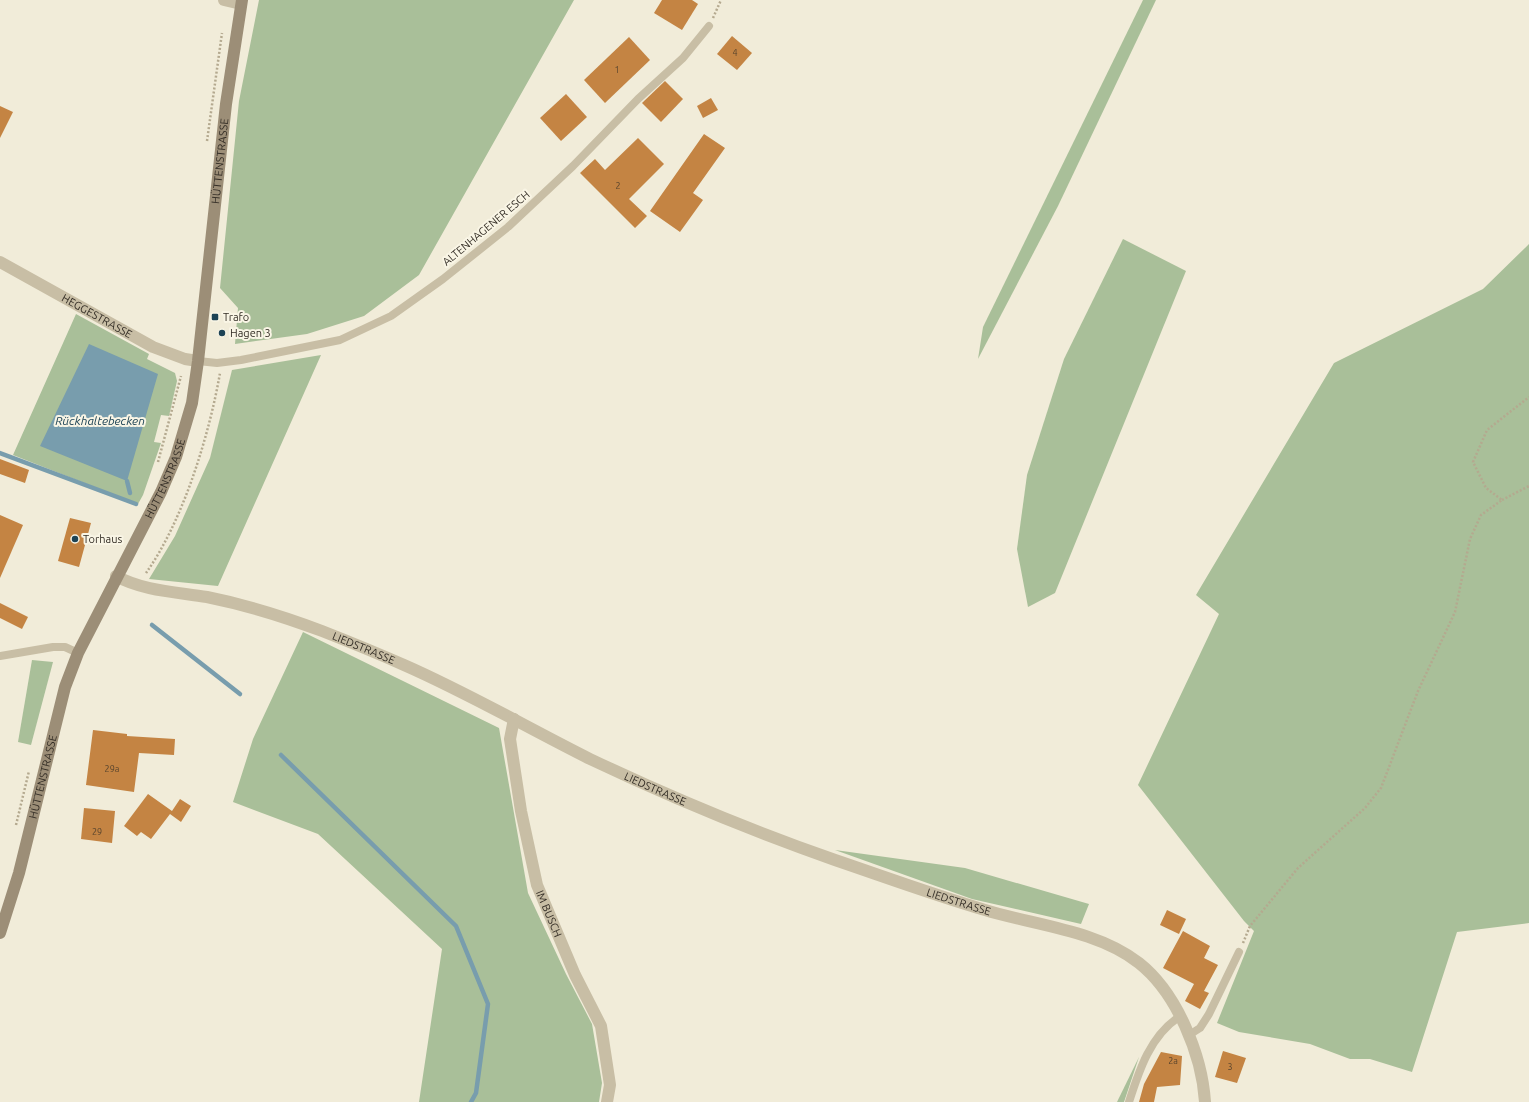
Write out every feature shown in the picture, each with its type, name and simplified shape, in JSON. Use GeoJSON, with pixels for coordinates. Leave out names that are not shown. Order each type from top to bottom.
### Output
{"type":"FeatureCollection","features":[{"type":"Feature","properties":{"kind":"main road","name":"HÜTTENSTRASSE"},"geometry":{"type":"LineString","coordinates":[[0,933],[19,873],[65,687],[78,653],[116,576],[161,492],[176,457],[192,403],[198,361],[226,104],[242,2]]}},
{"type":"Feature","properties":{"kind":"street"},"geometry":{"type":"LineString","coordinates":[[224,0],[242,2]]}},
{"type":"Feature","properties":{"kind":"street","name":"HEGGESTRASSE"},"geometry":{"type":"LineString","coordinates":[[0,262],[153,347],[185,359],[198,361]]}},
{"type":"Feature","properties":{"kind":"street","name":"LIEDSTRASSE"},"geometry":{"type":"LineString","coordinates":[[116,576],[138,585],[211,598],[293,620],[405,665],[596,761],[732,821],[833,859],[986,911],[1068,932],[1119,950],[1140,964],[1153,977],[1180,1017],[1189,1035],[1202,1075],[1205,1102]]}},
{"type":"Feature","properties":{"kind":"street","name":"IM BUSCH"},"geometry":{"type":"LineString","coordinates":[[514,719],[510,739],[522,818],[537,885],[575,975],[601,1026],[610,1085],[607,1102]]}},
{"type":"Feature","properties":{"kind":"lane","name":"ALTENHAGENER ESCH"},"geometry":{"type":"LineString","coordinates":[[198,361],[221,363],[340,340],[391,316],[442,279],[508,227],[573,166],[638,99],[683,58],[709,26]]}},
{"type":"Feature","properties":{"kind":"lane"},"geometry":{"type":"LineString","coordinates":[[0,656],[53,647],[65,647],[78,653]]}},
{"type":"Feature","properties":{"kind":"lane"},"geometry":{"type":"LineString","coordinates":[[1189,1035],[1200,1028],[1209,1014],[1238,952]]}},
{"type":"Feature","properties":{"kind":"lane"},"geometry":{"type":"LineString","coordinates":[[1129,1102],[1143,1061],[1164,1030],[1180,1017]]}},
{"type":"Feature","properties":{"kind":"path"},"geometry":{"type":"LineString","coordinates":[[709,26],[721,0]]}},
{"type":"Feature","properties":{"kind":"path"},"geometry":{"type":"LineString","coordinates":[[163,445],[185,359]]}},
{"type":"Feature","properties":{"kind":"path"},"geometry":{"type":"LineString","coordinates":[[138,585],[153,564],[168,536],[190,480],[211,415],[221,363]]}},
{"type":"Feature","properties":{"kind":"path"},"geometry":{"type":"LineString","coordinates":[[1502,500],[1486,488],[1473,462],[1487,430],[1529,397]]}},
{"type":"Feature","properties":{"kind":"path"},"geometry":{"type":"LineString","coordinates":[[1238,952],[1250,926],[1298,868],[1364,808],[1381,788],[1418,691],[1455,612],[1470,539],[1481,515],[1502,500],[1529,486]]}},
{"type":"Feature","properties":{"kind":"green space"},"geometry":{"type":"Polygon","coordinates":[[[259,0],[574,0],[419,275],[364,316],[307,334],[235,344],[238,308],[220,288],[239,101],[259,0]]]}},
{"type":"Feature","properties":{"kind":"green space"},"geometry":{"type":"Polygon","coordinates":[[[1143,0],[1156,0],[1058,206],[978,359],[983,327],[1143,0]]]}},
{"type":"Feature","properties":{"kind":"green space"},"geometry":{"type":"Polygon","coordinates":[[[1123,239],[1186,271],[1055,593],[1028,607],[1017,549],[1027,475],[1064,359],[1123,239]]]}},
{"type":"Feature","properties":{"kind":"green space"},"geometry":{"type":"Polygon","coordinates":[[[1529,244],[1529,923],[1457,932],[1412,1072],[1370,1059],[1350,1059],[1310,1044],[1239,1032],[1217,1023],[1254,931],[1244,921],[1138,785],[1219,614],[1196,595],[1334,363],[1483,289],[1529,244]]]}},
{"type":"Feature","properties":{"kind":"green space"},"geometry":{"type":"Polygon","coordinates":[[[76,314],[149,354],[147,359],[175,373],[177,381],[169,416],[161,415],[154,442],[161,443],[143,495],[138,504],[13,455],[76,314]]]}},
{"type":"Feature","properties":{"kind":"green space"},"geometry":{"type":"Polygon","coordinates":[[[321,355],[218,586],[149,579],[175,536],[210,458],[232,370],[321,355]]]}},
{"type":"Feature","properties":{"kind":"green space"},"geometry":{"type":"Polygon","coordinates":[[[303,632],[499,728],[528,893],[566,974],[592,1024],[602,1083],[599,1102],[419,1102],[442,949],[318,834],[233,802],[253,739],[303,632]]]}},
{"type":"Feature","properties":{"kind":"green space"},"geometry":{"type":"Polygon","coordinates":[[[32,660],[53,662],[31,745],[18,742],[32,660]]]}},
{"type":"Feature","properties":{"kind":"green space"},"geometry":{"type":"Polygon","coordinates":[[[835,850],[965,868],[1089,904],[1081,924],[972,899],[835,850]]]}},
{"type":"Feature","properties":{"kind":"green space"},"geometry":{"type":"Polygon","coordinates":[[[1139,1057],[1124,1102],[1117,1102],[1139,1057]]]}},
{"type":"Feature","properties":{"kind":"water","name":"Rückhaltebecken"},"geometry":{"type":"Polygon","coordinates":[[[89,344],[158,374],[127,481],[40,446],[89,344]]]}},
{"type":"Feature","properties":{"kind":"building"},"geometry":{"type":"Polygon","coordinates":[[[662,0],[692,0],[698,4],[682,30],[654,13],[662,0]]]}},
{"type":"Feature","properties":{"kind":"building"},"geometry":{"type":"Polygon","coordinates":[[[732,36],[752,53],[737,70],[717,54],[732,36]]]}},
{"type":"Feature","properties":{"kind":"building"},"geometry":{"type":"Polygon","coordinates":[[[629,37],[650,60],[605,103],[584,80],[629,37]]]}},
{"type":"Feature","properties":{"kind":"building"},"geometry":{"type":"Polygon","coordinates":[[[665,81],[683,99],[661,122],[642,103],[665,81]]]}},
{"type":"Feature","properties":{"kind":"building"},"geometry":{"type":"Polygon","coordinates":[[[566,94],[587,117],[561,141],[540,118],[566,94]]]}},
{"type":"Feature","properties":{"kind":"building"},"geometry":{"type":"Polygon","coordinates":[[[711,98],[718,110],[703,118],[697,106],[711,98]]]}},
{"type":"Feature","properties":{"kind":"building"},"geometry":{"type":"Polygon","coordinates":[[[0,106],[13,112],[0,138],[0,106]]]}},
{"type":"Feature","properties":{"kind":"building"},"geometry":{"type":"Polygon","coordinates":[[[704,134],[725,148],[693,193],[703,200],[680,232],[650,211],[704,134]]]}},
{"type":"Feature","properties":{"kind":"building"},"geometry":{"type":"Polygon","coordinates":[[[638,138],[664,164],[629,199],[647,216],[635,228],[580,173],[595,159],[605,170],[638,138]]]}},
{"type":"Feature","properties":{"kind":"building"},"geometry":{"type":"Polygon","coordinates":[[[0,459],[29,470],[25,483],[0,474],[0,459]]]}},
{"type":"Feature","properties":{"kind":"building"},"geometry":{"type":"Polygon","coordinates":[[[0,515],[23,525],[0,578],[0,515]]]}},
{"type":"Feature","properties":{"kind":"building","name":"Torhaus"},"geometry":{"type":"Polygon","coordinates":[[[70,518],[91,523],[79,567],[58,561],[70,518]]]}},
{"type":"Feature","properties":{"kind":"building"},"geometry":{"type":"Polygon","coordinates":[[[0,603],[28,617],[22,629],[0,618],[0,603]]]}},
{"type":"Feature","properties":{"kind":"building"},"geometry":{"type":"Polygon","coordinates":[[[93,730],[127,734],[127,736],[175,739],[174,755],[139,753],[134,792],[86,785],[93,730]]]}},
{"type":"Feature","properties":{"kind":"building"},"geometry":{"type":"Polygon","coordinates":[[[148,794],[172,811],[180,799],[191,806],[181,822],[170,814],[151,839],[141,832],[137,836],[124,826],[148,794]]]}},
{"type":"Feature","properties":{"kind":"building"},"geometry":{"type":"Polygon","coordinates":[[[84,808],[115,811],[112,843],[81,839],[84,808]]]}},
{"type":"Feature","properties":{"kind":"building"},"geometry":{"type":"Polygon","coordinates":[[[1167,910],[1186,919],[1179,934],[1160,925],[1167,910]]]}},
{"type":"Feature","properties":{"kind":"building"},"geometry":{"type":"Polygon","coordinates":[[[1183,931],[1210,946],[1204,958],[1218,965],[1204,991],[1209,993],[1200,1009],[1185,1001],[1194,984],[1163,968],[1183,931]]]}},
{"type":"Feature","properties":{"kind":"building"},"geometry":{"type":"Polygon","coordinates":[[[1223,1051],[1246,1058],[1237,1083],[1215,1077],[1223,1051]]]}},
{"type":"Feature","properties":{"kind":"building"},"geometry":{"type":"Polygon","coordinates":[[[1161,1052],[1182,1056],[1180,1085],[1157,1087],[1154,1102],[1139,1102],[1144,1084],[1161,1052]]]}},
{"type":"Feature","properties":{"kind":"waterway"},"geometry":{"type":"LineString","coordinates":[[0,453],[136,504]]}},
{"type":"Feature","properties":{"kind":"waterway"},"geometry":{"type":"LineString","coordinates":[[127,481],[130,493]]}},
{"type":"Feature","properties":{"kind":"waterway"},"geometry":{"type":"LineString","coordinates":[[152,625],[240,694]]}},
{"type":"Feature","properties":{"kind":"waterway"},"geometry":{"type":"LineString","coordinates":[[281,755],[456,926],[488,1004],[476,1093],[471,1102]]}},
{"type":"Feature","properties":{"kind":"place","name":"Trafo"},"geometry":{"type":"Point","coordinates":[215,317]}},
{"type":"Feature","properties":{"kind":"place","name":"Hagen 3"},"geometry":{"type":"Point","coordinates":[222,333]}},
{"type":"Feature","properties":{"kind":"place","name":"Torhaus"},"geometry":{"type":"Point","coordinates":[75,539]}}]}
